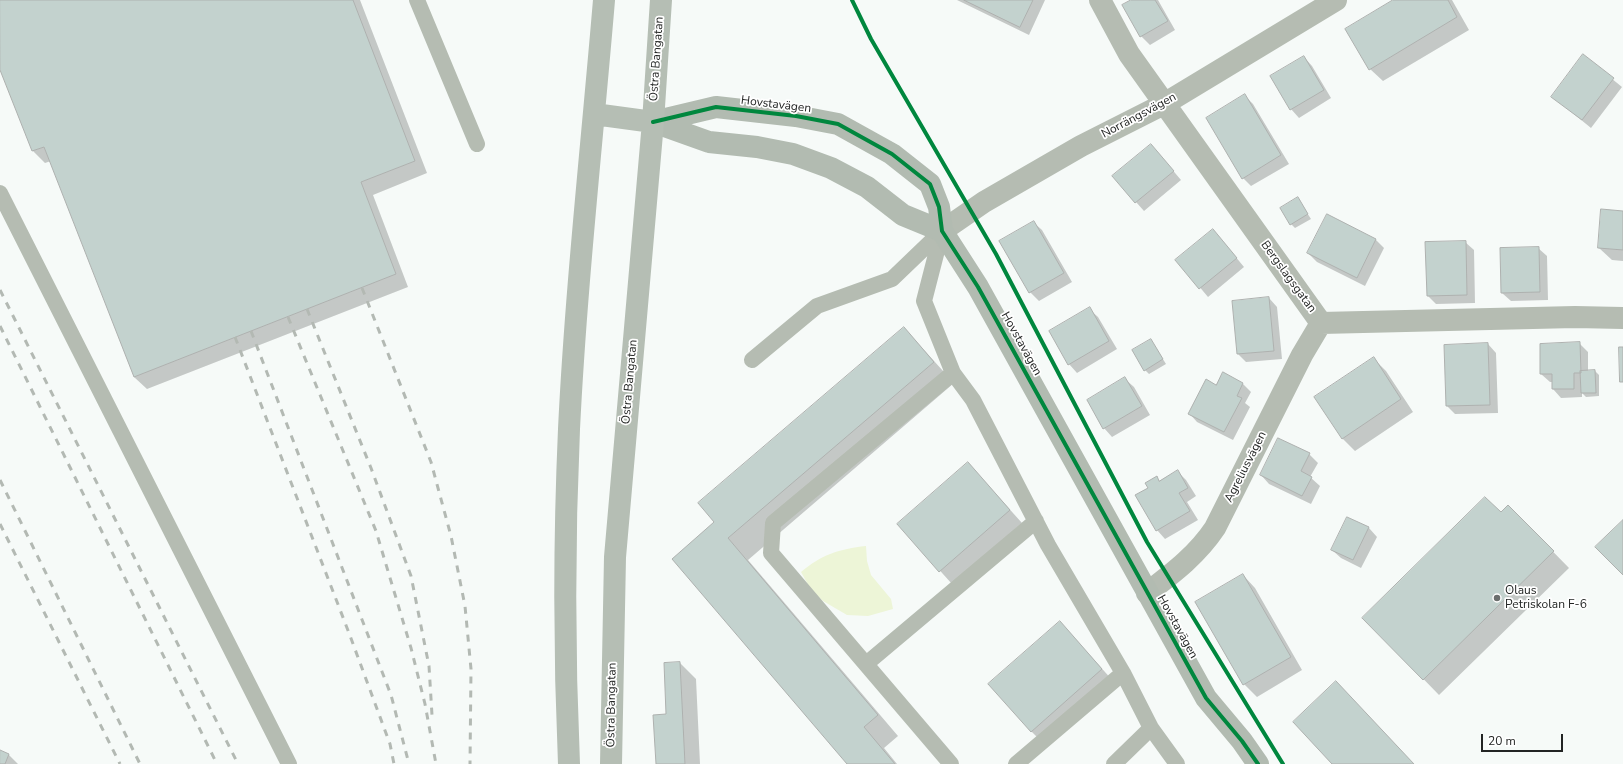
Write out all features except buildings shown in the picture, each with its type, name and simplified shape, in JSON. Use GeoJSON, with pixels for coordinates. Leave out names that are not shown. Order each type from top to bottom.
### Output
{"type":"FeatureCollection","features":[{"type":"Feature","properties":{"kind":"main road"},"geometry":{"type":"LineString","coordinates":[[569,764],[565,619],[566,498],[576,327],[604,0]]}},
{"type":"Feature","properties":{"kind":"main road","name":"Östra Bangatan"},"geometry":{"type":"LineString","coordinates":[[611,764],[615,557],[653,122],[661,0]]}},
{"type":"Feature","properties":{"kind":"main road"},"geometry":{"type":"LineString","coordinates":[[594,114],[653,122]]}},
{"type":"Feature","properties":{"kind":"street","name":"Bergslagsgatan"},"geometry":{"type":"LineString","coordinates":[[1100,0],[1130,54],[1164,104],[1320,323],[1567,317],[1623,318]]}},
{"type":"Feature","properties":{"kind":"street","name":"Norrängsvägen"},"geometry":{"type":"LineString","coordinates":[[942,231],[984,202],[1081,146],[1164,104],[1336,0]]}},
{"type":"Feature","properties":{"kind":"street","name":"Hovstavägen"},"geometry":{"type":"LineString","coordinates":[[653,122],[716,107],[796,116],[838,124],[892,154],[930,184],[940,207],[942,231],[978,287],[1206,698],[1242,741],[1258,764]]}},
{"type":"Feature","properties":{"kind":"street"},"geometry":{"type":"LineString","coordinates":[[653,122],[709,142],[757,146],[793,154],[831,168],[867,187],[903,215],[942,231]]}},
{"type":"Feature","properties":{"kind":"street","name":"Agreliusvägen"},"geometry":{"type":"LineString","coordinates":[[1147,593],[1180,568],[1204,545],[1215,528],[1302,354],[1320,323]]}},
{"type":"Feature","properties":{"kind":"lane"},"geometry":{"type":"LineString","coordinates":[[417,0],[477,144]]}},
{"type":"Feature","properties":{"kind":"lane"},"geometry":{"type":"LineString","coordinates":[[0,193],[289,764]]}},
{"type":"Feature","properties":{"kind":"lane"},"geometry":{"type":"LineString","coordinates":[[752,360],[817,306],[892,279],[942,231]]}},
{"type":"Feature","properties":{"kind":"lane"},"geometry":{"type":"LineString","coordinates":[[942,231],[924,301],[953,373],[973,400],[1036,521],[1123,673],[1150,728],[1177,764]]}},
{"type":"Feature","properties":{"kind":"lane"},"geometry":{"type":"LineString","coordinates":[[950,764],[771,554],[773,523],[953,373]]}},
{"type":"Feature","properties":{"kind":"lane"},"geometry":{"type":"LineString","coordinates":[[866,664],[1036,521]]}},
{"type":"Feature","properties":{"kind":"lane"},"geometry":{"type":"LineString","coordinates":[[1016,764],[1123,673]]}},
{"type":"Feature","properties":{"kind":"lane"},"geometry":{"type":"LineString","coordinates":[[1114,764],[1150,728]]}},
{"type":"Feature","properties":{"kind":"green space"},"geometry":{"type":"Polygon","coordinates":[[[866,546],[867,561],[871,575],[891,599],[893,609],[868,616],[847,615],[823,601],[811,590],[801,572],[823,557],[839,551],[866,546]]]}},
{"type":"Feature","properties":{"kind":"railway"},"geometry":{"type":"LineString","coordinates":[[362,288],[431,462],[451,536],[465,606],[471,669],[470,764]]}},
{"type":"Feature","properties":{"kind":"railway"},"geometry":{"type":"LineString","coordinates":[[0,290],[238,764]]}},
{"type":"Feature","properties":{"kind":"railway"},"geometry":{"type":"LineString","coordinates":[[307,309],[371,468],[411,576],[429,666],[432,715]]}},
{"type":"Feature","properties":{"kind":"railway"},"geometry":{"type":"LineString","coordinates":[[288,317],[376,531],[411,648],[425,704],[436,764]]}},
{"type":"Feature","properties":{"kind":"railway"},"geometry":{"type":"LineString","coordinates":[[0,326],[217,764]]}},
{"type":"Feature","properties":{"kind":"railway"},"geometry":{"type":"LineString","coordinates":[[251,331],[391,695],[409,764]]}},
{"type":"Feature","properties":{"kind":"railway"},"geometry":{"type":"LineString","coordinates":[[235,337],[349,633],[390,744],[394,764]]}},
{"type":"Feature","properties":{"kind":"railway"},"geometry":{"type":"LineString","coordinates":[[0,480],[140,764]]}},
{"type":"Feature","properties":{"kind":"railway"},"geometry":{"type":"LineString","coordinates":[[0,524],[120,764]]}},
{"type":"Feature","properties":{"kind":"cycle path"},"geometry":{"type":"LineString","coordinates":[[852,0],[871,39],[996,254],[1147,542],[1283,764]]}},
{"type":"Feature","properties":{"kind":"cycle path"},"geometry":{"type":"LineString","coordinates":[[653,122],[716,107],[796,116],[838,124],[892,154],[930,184],[939,207],[942,231],[978,287],[1206,698],[1242,741],[1258,764]]}},
{"type":"Feature","properties":{"kind":"place","name":"Olaus Petriskolan F-6"},"geometry":{"type":"Point","coordinates":[1497,598]}}]}
